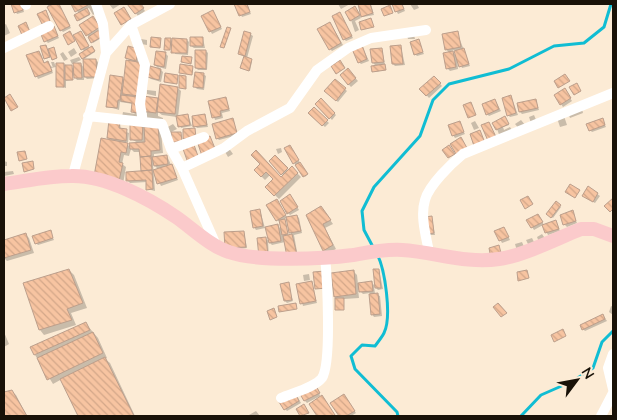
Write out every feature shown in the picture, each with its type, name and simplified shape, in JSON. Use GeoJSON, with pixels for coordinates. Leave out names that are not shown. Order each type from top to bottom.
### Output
{"type":"FeatureCollection","features":[{"type":"Feature","properties":{"kind":"main road"},"geometry":{"type":"LineString","coordinates":[[4,184],[52,176],[73,175],[114,184],[143,196],[231,253],[249,257],[325,256],[358,254],[380,250],[429,252],[473,262],[502,259],[581,229],[594,229],[613,236]]}},
{"type":"Feature","properties":{"kind":"street"},"geometry":{"type":"LineString","coordinates":[[73,175],[106,53],[103,24],[96,4]]}},
{"type":"Feature","properties":{"kind":"street"},"geometry":{"type":"LineString","coordinates":[[106,53],[130,25],[170,4]]}},
{"type":"Feature","properties":{"kind":"street"},"geometry":{"type":"LineString","coordinates":[[130,25],[145,64],[140,104],[143,122]]}},
{"type":"Feature","properties":{"kind":"street"},"geometry":{"type":"LineString","coordinates":[[4,48],[49,26]]}},
{"type":"Feature","properties":{"kind":"street"},"geometry":{"type":"LineString","coordinates":[[182,168],[224,148],[247,131],[290,108],[317,70],[348,48],[371,38],[426,30]]}},
{"type":"Feature","properties":{"kind":"street"},"geometry":{"type":"LineString","coordinates":[[429,252],[425,227],[425,200],[451,165],[463,154],[613,93]]}},
{"type":"Feature","properties":{"kind":"street"},"geometry":{"type":"LineString","coordinates":[[88,116],[162,124],[171,149],[182,168],[216,244]]}},
{"type":"Feature","properties":{"kind":"street"},"geometry":{"type":"LineString","coordinates":[[171,149],[204,137]]}},
{"type":"Feature","properties":{"kind":"street"},"geometry":{"type":"LineString","coordinates":[[281,398],[315,384],[324,373],[329,296],[325,256]]}},
{"type":"Feature","properties":{"kind":"street"},"geometry":{"type":"LineString","coordinates":[[613,354],[608,368],[613,389]]}},
{"type":"Feature","properties":{"kind":"street"},"geometry":{"type":"LineString","coordinates":[[601,416],[613,393]]}},
{"type":"Feature","properties":{"kind":"building"},"geometry":{"type":"Polygon","coordinates":[[[11,4],[21,4],[23,10],[14,13],[11,4]]]}},
{"type":"Feature","properties":{"kind":"building"},"geometry":{"type":"Polygon","coordinates":[[[59,4],[70,26],[60,31],[47,7],[59,4]]]}},
{"type":"Feature","properties":{"kind":"building"},"geometry":{"type":"Polygon","coordinates":[[[71,4],[88,4],[88,5],[75,12],[71,4]]]}},
{"type":"Feature","properties":{"kind":"building"},"geometry":{"type":"Polygon","coordinates":[[[127,4],[141,4],[144,8],[135,14],[127,4]]]}},
{"type":"Feature","properties":{"kind":"building"},"geometry":{"type":"Polygon","coordinates":[[[234,4],[247,4],[250,12],[239,16],[234,4]]]}},
{"type":"Feature","properties":{"kind":"building"},"geometry":{"type":"Polygon","coordinates":[[[358,4],[370,4],[373,13],[361,17],[358,4]]]}},
{"type":"Feature","properties":{"kind":"building"},"geometry":{"type":"Polygon","coordinates":[[[392,4],[402,4],[404,9],[395,12],[392,4]]]}},
{"type":"Feature","properties":{"kind":"building"},"geometry":{"type":"Polygon","coordinates":[[[390,5],[393,13],[384,16],[381,9],[390,5]]]}},
{"type":"Feature","properties":{"kind":"building"},"geometry":{"type":"Polygon","coordinates":[[[355,6],[360,15],[350,21],[345,12],[355,6]]]}},
{"type":"Feature","properties":{"kind":"building"},"geometry":{"type":"Polygon","coordinates":[[[124,7],[131,19],[121,25],[114,13],[124,7]]]}},
{"type":"Feature","properties":{"kind":"building"},"geometry":{"type":"Polygon","coordinates":[[[87,8],[90,14],[77,21],[74,15],[87,8]]]}},
{"type":"Feature","properties":{"kind":"building"},"geometry":{"type":"Polygon","coordinates":[[[46,10],[50,21],[42,24],[37,14],[46,10]]]}},
{"type":"Feature","properties":{"kind":"building"},"geometry":{"type":"Polygon","coordinates":[[[213,10],[221,27],[209,32],[201,16],[213,10]]]}},
{"type":"Feature","properties":{"kind":"building"},"geometry":{"type":"Polygon","coordinates":[[[340,12],[352,36],[343,40],[332,16],[340,12]]]}},
{"type":"Feature","properties":{"kind":"building"},"geometry":{"type":"Polygon","coordinates":[[[93,16],[100,27],[86,36],[79,25],[93,16]]]}},
{"type":"Feature","properties":{"kind":"building"},"geometry":{"type":"Polygon","coordinates":[[[371,18],[374,27],[361,30],[359,22],[371,18]]]}},
{"type":"Feature","properties":{"kind":"building"},"geometry":{"type":"Polygon","coordinates":[[[26,22],[30,32],[22,35],[18,26],[26,22]]]}},
{"type":"Feature","properties":{"kind":"building"},"geometry":{"type":"Polygon","coordinates":[[[330,22],[341,43],[329,50],[317,29],[330,22]]]}},
{"type":"Feature","properties":{"kind":"building"},"geometry":{"type":"Polygon","coordinates":[[[54,26],[58,36],[44,42],[40,32],[54,26]]]}},
{"type":"Feature","properties":{"kind":"building"},"geometry":{"type":"Polygon","coordinates":[[[227,27],[231,28],[224,48],[220,47],[227,27]]]}},
{"type":"Feature","properties":{"kind":"building"},"geometry":{"type":"Polygon","coordinates":[[[99,30],[103,36],[91,43],[88,37],[99,30]]]}},
{"type":"Feature","properties":{"kind":"building"},"geometry":{"type":"Polygon","coordinates":[[[70,31],[75,41],[68,45],[63,35],[70,31]]]}},
{"type":"Feature","properties":{"kind":"building"},"geometry":{"type":"Polygon","coordinates":[[[81,31],[89,46],[81,50],[73,35],[81,31]]]}},
{"type":"Feature","properties":{"kind":"building"},"geometry":{"type":"Polygon","coordinates":[[[244,31],[251,33],[245,56],[238,54],[244,31]]]}},
{"type":"Feature","properties":{"kind":"building"},"geometry":{"type":"Polygon","coordinates":[[[458,31],[461,47],[445,50],[442,34],[458,31]]]}},
{"type":"Feature","properties":{"kind":"building"},"geometry":{"type":"Polygon","coordinates":[[[151,37],[161,38],[160,48],[150,47],[151,37]]]}},
{"type":"Feature","properties":{"kind":"building"},"geometry":{"type":"Polygon","coordinates":[[[190,37],[203,37],[203,46],[190,46],[190,37]]]}},
{"type":"Feature","properties":{"kind":"building"},"geometry":{"type":"Polygon","coordinates":[[[165,38],[171,38],[170,50],[164,50],[165,38]]]}},
{"type":"Feature","properties":{"kind":"building"},"geometry":{"type":"Polygon","coordinates":[[[172,38],[187,39],[187,53],[171,53],[172,38]]]}},
{"type":"Feature","properties":{"kind":"building"},"geometry":{"type":"Polygon","coordinates":[[[419,39],[423,52],[414,55],[410,42],[419,39]]]}},
{"type":"Feature","properties":{"kind":"building"},"geometry":{"type":"Polygon","coordinates":[[[46,45],[50,57],[44,59],[40,46],[46,45]]]}},
{"type":"Feature","properties":{"kind":"building"},"geometry":{"type":"Polygon","coordinates":[[[362,45],[367,59],[358,63],[352,49],[362,45]]]}},
{"type":"Feature","properties":{"kind":"building"},"geometry":{"type":"Polygon","coordinates":[[[401,45],[403,64],[392,64],[390,46],[401,45]]]}},
{"type":"Feature","properties":{"kind":"building"},"geometry":{"type":"Polygon","coordinates":[[[92,46],[95,51],[82,59],[79,54],[92,46]]]}},
{"type":"Feature","properties":{"kind":"building"},"geometry":{"type":"Polygon","coordinates":[[[128,46],[139,49],[136,61],[125,58],[128,46]]]}},
{"type":"Feature","properties":{"kind":"building"},"geometry":{"type":"Polygon","coordinates":[[[54,47],[57,58],[52,60],[48,49],[54,47]]]}},
{"type":"Feature","properties":{"kind":"building"},"geometry":{"type":"Polygon","coordinates":[[[382,48],[384,62],[372,63],[370,49],[382,48]]]}},
{"type":"Feature","properties":{"kind":"building"},"geometry":{"type":"Polygon","coordinates":[[[464,48],[469,64],[459,67],[454,51],[464,48]]]}},
{"type":"Feature","properties":{"kind":"building"},"geometry":{"type":"Polygon","coordinates":[[[195,50],[206,50],[206,69],[195,68],[195,50]]]}},
{"type":"Feature","properties":{"kind":"building"},"geometry":{"type":"Polygon","coordinates":[[[39,51],[44,63],[48,61],[52,71],[35,77],[26,55],[39,51]]]}},
{"type":"Feature","properties":{"kind":"building"},"geometry":{"type":"Polygon","coordinates":[[[156,51],[166,52],[164,67],[154,65],[156,51]]]}},
{"type":"Feature","properties":{"kind":"building"},"geometry":{"type":"Polygon","coordinates":[[[453,51],[456,67],[446,69],[443,53],[453,51]]]}},
{"type":"Feature","properties":{"kind":"building"},"geometry":{"type":"Polygon","coordinates":[[[182,56],[192,57],[191,64],[181,62],[182,56]]]}},
{"type":"Feature","properties":{"kind":"building"},"geometry":{"type":"Polygon","coordinates":[[[244,56],[252,59],[249,71],[240,68],[244,56]]]}},
{"type":"Feature","properties":{"kind":"building"},"geometry":{"type":"Polygon","coordinates":[[[83,59],[96,59],[97,77],[84,77],[83,59]]]}},
{"type":"Feature","properties":{"kind":"building"},"geometry":{"type":"Polygon","coordinates":[[[126,60],[144,63],[140,96],[122,94],[126,60]]]}},
{"type":"Feature","properties":{"kind":"building"},"geometry":{"type":"Polygon","coordinates":[[[340,60],[345,68],[336,74],[331,66],[340,60]]]}},
{"type":"Feature","properties":{"kind":"building"},"geometry":{"type":"Polygon","coordinates":[[[56,63],[64,63],[64,87],[56,87],[56,63]]]}},
{"type":"Feature","properties":{"kind":"building"},"geometry":{"type":"Polygon","coordinates":[[[73,63],[81,63],[82,78],[74,78],[73,63]]]}},
{"type":"Feature","properties":{"kind":"building"},"geometry":{"type":"Polygon","coordinates":[[[180,64],[193,66],[192,75],[179,73],[180,64]]]}},
{"type":"Feature","properties":{"kind":"building"},"geometry":{"type":"Polygon","coordinates":[[[385,64],[386,70],[372,72],[371,66],[385,64]]]}},
{"type":"Feature","properties":{"kind":"building"},"geometry":{"type":"Polygon","coordinates":[[[65,65],[72,65],[73,80],[65,80],[65,65]]]}},
{"type":"Feature","properties":{"kind":"building"},"geometry":{"type":"Polygon","coordinates":[[[150,66],[161,69],[159,80],[147,77],[150,66]]]}},
{"type":"Feature","properties":{"kind":"building"},"geometry":{"type":"Polygon","coordinates":[[[348,68],[356,78],[348,85],[340,75],[348,68]]]}},
{"type":"Feature","properties":{"kind":"building"},"geometry":{"type":"Polygon","coordinates":[[[195,72],[204,73],[203,88],[193,87],[195,72]]]}},
{"type":"Feature","properties":{"kind":"building"},"geometry":{"type":"Polygon","coordinates":[[[165,73],[178,75],[177,84],[164,82],[165,73]]]}},
{"type":"Feature","properties":{"kind":"building"},"geometry":{"type":"Polygon","coordinates":[[[565,74],[570,81],[558,88],[554,81],[565,74]]]}},
{"type":"Feature","properties":{"kind":"building"},"geometry":{"type":"Polygon","coordinates":[[[110,75],[123,77],[117,108],[106,107],[110,75]]]}},
{"type":"Feature","properties":{"kind":"building"},"geometry":{"type":"Polygon","coordinates":[[[179,75],[186,76],[186,89],[179,88],[179,75]]]}},
{"type":"Feature","properties":{"kind":"building"},"geometry":{"type":"Polygon","coordinates":[[[434,76],[441,83],[426,96],[419,89],[434,76]]]}},
{"type":"Feature","properties":{"kind":"building"},"geometry":{"type":"Polygon","coordinates":[[[335,79],[346,88],[336,101],[324,91],[335,79]]]}},
{"type":"Feature","properties":{"kind":"building"},"geometry":{"type":"Polygon","coordinates":[[[577,83],[581,91],[574,95],[569,87],[577,83]]]}},
{"type":"Feature","properties":{"kind":"building"},"geometry":{"type":"Polygon","coordinates":[[[160,84],[178,87],[175,114],[157,112],[160,84]]]}},
{"type":"Feature","properties":{"kind":"building"},"geometry":{"type":"Polygon","coordinates":[[[565,88],[571,98],[560,105],[554,95],[565,88]]]}},
{"type":"Feature","properties":{"kind":"building"},"geometry":{"type":"Polygon","coordinates":[[[10,94],[18,107],[11,111],[4,98],[10,94]]]}},
{"type":"Feature","properties":{"kind":"building"},"geometry":{"type":"Polygon","coordinates":[[[121,95],[139,97],[138,113],[131,112],[132,103],[121,101],[121,95]]]}},
{"type":"Feature","properties":{"kind":"building"},"geometry":{"type":"Polygon","coordinates":[[[511,95],[516,113],[507,116],[502,98],[511,95]]]}},
{"type":"Feature","properties":{"kind":"building"},"geometry":{"type":"Polygon","coordinates":[[[143,96],[158,98],[156,113],[141,111],[143,96]]]}},
{"type":"Feature","properties":{"kind":"building"},"geometry":{"type":"Polygon","coordinates":[[[226,97],[229,109],[220,111],[221,116],[212,118],[208,101],[226,97]]]}},
{"type":"Feature","properties":{"kind":"building"},"geometry":{"type":"Polygon","coordinates":[[[321,98],[335,113],[329,119],[315,104],[321,98]]]}},
{"type":"Feature","properties":{"kind":"building"},"geometry":{"type":"Polygon","coordinates":[[[495,99],[499,109],[486,115],[482,104],[495,99]]]}},
{"type":"Feature","properties":{"kind":"building"},"geometry":{"type":"Polygon","coordinates":[[[536,99],[538,108],[519,112],[517,103],[536,99]]]}},
{"type":"Feature","properties":{"kind":"building"},"geometry":{"type":"Polygon","coordinates":[[[471,102],[476,115],[468,118],[463,105],[471,102]]]}},
{"type":"Feature","properties":{"kind":"building"},"geometry":{"type":"Polygon","coordinates":[[[314,107],[328,120],[322,126],[308,113],[314,107]]]}},
{"type":"Feature","properties":{"kind":"building"},"geometry":{"type":"Polygon","coordinates":[[[188,114],[190,125],[178,127],[176,116],[188,114]]]}},
{"type":"Feature","properties":{"kind":"building"},"geometry":{"type":"Polygon","coordinates":[[[205,114],[207,125],[193,127],[192,116],[205,114]]]}},
{"type":"Feature","properties":{"kind":"building"},"geometry":{"type":"Polygon","coordinates":[[[505,116],[509,124],[496,130],[492,123],[505,116]]]}},
{"type":"Feature","properties":{"kind":"building"},"geometry":{"type":"Polygon","coordinates":[[[233,118],[237,133],[216,139],[212,124],[233,118]]]}},
{"type":"Feature","properties":{"kind":"building"},"geometry":{"type":"Polygon","coordinates":[[[603,118],[605,125],[589,131],[586,124],[603,118]]]}},
{"type":"Feature","properties":{"kind":"building"},"geometry":{"type":"Polygon","coordinates":[[[109,120],[120,122],[119,128],[127,129],[126,141],[107,138],[109,120]]]}},
{"type":"Feature","properties":{"kind":"building"},"geometry":{"type":"Polygon","coordinates":[[[460,121],[464,132],[452,136],[448,125],[460,121]]]}},
{"type":"Feature","properties":{"kind":"building"},"geometry":{"type":"Polygon","coordinates":[[[489,122],[497,139],[489,143],[481,125],[489,122]]]}},
{"type":"Feature","properties":{"kind":"building"},"geometry":{"type":"Polygon","coordinates":[[[130,123],[143,123],[142,140],[130,140],[130,123]]]}},
{"type":"Feature","properties":{"kind":"building"},"geometry":{"type":"Polygon","coordinates":[[[158,126],[160,150],[151,151],[151,156],[140,157],[139,149],[130,149],[129,143],[145,142],[144,127],[158,126]]]}},
{"type":"Feature","properties":{"kind":"building"},"geometry":{"type":"Polygon","coordinates":[[[195,128],[196,138],[183,139],[183,129],[195,128]]]}},
{"type":"Feature","properties":{"kind":"building"},"geometry":{"type":"Polygon","coordinates":[[[480,130],[485,143],[474,146],[470,134],[480,130]]]}},
{"type":"Feature","properties":{"kind":"building"},"geometry":{"type":"Polygon","coordinates":[[[171,132],[181,132],[182,142],[172,142],[171,132]]]}},
{"type":"Feature","properties":{"kind":"building"},"geometry":{"type":"Polygon","coordinates":[[[210,136],[216,151],[202,156],[197,141],[210,136]]]}},
{"type":"Feature","properties":{"kind":"building"},"geometry":{"type":"Polygon","coordinates":[[[461,137],[467,148],[456,154],[450,144],[461,137]]]}},
{"type":"Feature","properties":{"kind":"building"},"geometry":{"type":"Polygon","coordinates":[[[101,138],[128,143],[126,153],[121,152],[119,162],[123,163],[119,181],[94,176],[101,138]]]}},
{"type":"Feature","properties":{"kind":"building"},"geometry":{"type":"Polygon","coordinates":[[[193,142],[199,159],[188,163],[182,146],[193,142]]]}},
{"type":"Feature","properties":{"kind":"building"},"geometry":{"type":"Polygon","coordinates":[[[290,145],[299,160],[293,164],[284,148],[290,145]]]}},
{"type":"Feature","properties":{"kind":"building"},"geometry":{"type":"Polygon","coordinates":[[[449,145],[455,154],[448,158],[442,150],[449,145]]]}},
{"type":"Feature","properties":{"kind":"building"},"geometry":{"type":"Polygon","coordinates":[[[256,150],[281,177],[292,166],[298,173],[274,196],[265,187],[273,179],[266,172],[261,177],[254,170],[260,164],[251,155],[256,150]]]}},
{"type":"Feature","properties":{"kind":"building"},"geometry":{"type":"Polygon","coordinates":[[[25,151],[27,159],[19,161],[17,152],[25,151]]]}},
{"type":"Feature","properties":{"kind":"building"},"geometry":{"type":"Polygon","coordinates":[[[167,155],[168,164],[154,166],[152,157],[167,155]]]}},
{"type":"Feature","properties":{"kind":"building"},"geometry":{"type":"Polygon","coordinates":[[[275,155],[288,168],[281,175],[269,161],[275,155]]]}},
{"type":"Feature","properties":{"kind":"building"},"geometry":{"type":"Polygon","coordinates":[[[151,156],[152,170],[141,171],[140,157],[151,156]]]}},
{"type":"Feature","properties":{"kind":"building"},"geometry":{"type":"Polygon","coordinates":[[[33,161],[34,169],[24,172],[22,163],[33,161]]]}},
{"type":"Feature","properties":{"kind":"building"},"geometry":{"type":"Polygon","coordinates":[[[300,162],[308,174],[303,177],[295,165],[300,162]]]}},
{"type":"Feature","properties":{"kind":"building"},"geometry":{"type":"Polygon","coordinates":[[[172,164],[177,178],[157,184],[153,170],[172,164]]]}},
{"type":"Feature","properties":{"kind":"building"},"geometry":{"type":"Polygon","coordinates":[[[152,170],[153,189],[146,190],[146,180],[126,181],[126,172],[152,170]]]}},
{"type":"Feature","properties":{"kind":"building"},"geometry":{"type":"Polygon","coordinates":[[[570,184],[580,190],[575,198],[565,192],[570,184]]]}},
{"type":"Feature","properties":{"kind":"building"},"geometry":{"type":"Polygon","coordinates":[[[588,186],[598,193],[593,202],[582,196],[588,186]]]}},
{"type":"Feature","properties":{"kind":"building"},"geometry":{"type":"Polygon","coordinates":[[[290,194],[298,207],[287,214],[280,201],[290,194]]]}},
{"type":"Feature","properties":{"kind":"building"},"geometry":{"type":"Polygon","coordinates":[[[528,196],[533,204],[525,209],[520,200],[528,196]]]}},
{"type":"Feature","properties":{"kind":"building"},"geometry":{"type":"Polygon","coordinates":[[[613,198],[613,209],[610,212],[604,206],[613,198]]]}},
{"type":"Feature","properties":{"kind":"building"},"geometry":{"type":"Polygon","coordinates":[[[277,199],[286,215],[276,221],[266,205],[277,199]]]}},
{"type":"Feature","properties":{"kind":"building"},"geometry":{"type":"Polygon","coordinates":[[[556,201],[561,205],[551,218],[546,214],[556,201]]]}},
{"type":"Feature","properties":{"kind":"building"},"geometry":{"type":"Polygon","coordinates":[[[321,206],[331,220],[323,224],[333,245],[323,251],[306,215],[321,206]]]}},
{"type":"Feature","properties":{"kind":"building"},"geometry":{"type":"Polygon","coordinates":[[[260,209],[263,226],[253,228],[250,211],[260,209]]]}},
{"type":"Feature","properties":{"kind":"building"},"geometry":{"type":"Polygon","coordinates":[[[573,210],[576,221],[563,225],[560,215],[573,210]]]}},
{"type":"Feature","properties":{"kind":"building"},"geometry":{"type":"Polygon","coordinates":[[[538,214],[543,222],[531,228],[526,220],[538,214]]]}},
{"type":"Feature","properties":{"kind":"building"},"geometry":{"type":"Polygon","coordinates":[[[297,215],[301,231],[289,233],[286,217],[297,215]]]}},
{"type":"Feature","properties":{"kind":"building"},"geometry":{"type":"Polygon","coordinates":[[[432,216],[434,233],[427,234],[425,217],[432,216]]]}},
{"type":"Feature","properties":{"kind":"building"},"geometry":{"type":"Polygon","coordinates":[[[285,219],[288,234],[282,235],[279,220],[285,219]]]}},
{"type":"Feature","properties":{"kind":"building"},"geometry":{"type":"Polygon","coordinates":[[[556,220],[559,229],[545,233],[542,225],[556,220]]]}},
{"type":"Feature","properties":{"kind":"building"},"geometry":{"type":"Polygon","coordinates":[[[278,224],[281,241],[269,243],[265,227],[278,224]]]}},
{"type":"Feature","properties":{"kind":"building"},"geometry":{"type":"Polygon","coordinates":[[[504,227],[509,237],[499,241],[494,231],[504,227]]]}},
{"type":"Feature","properties":{"kind":"building"},"geometry":{"type":"Polygon","coordinates":[[[51,230],[53,238],[35,244],[32,236],[51,230]]]}},
{"type":"Feature","properties":{"kind":"building"},"geometry":{"type":"Polygon","coordinates":[[[244,231],[246,247],[225,248],[224,232],[244,231]]]}},
{"type":"Feature","properties":{"kind":"building"},"geometry":{"type":"Polygon","coordinates":[[[26,233],[31,250],[4,258],[4,240],[26,233]]]}},
{"type":"Feature","properties":{"kind":"building"},"geometry":{"type":"Polygon","coordinates":[[[292,234],[297,255],[287,257],[283,236],[292,234]]]}},
{"type":"Feature","properties":{"kind":"building"},"geometry":{"type":"Polygon","coordinates":[[[266,237],[268,256],[259,257],[257,238],[266,237]]]}},
{"type":"Feature","properties":{"kind":"building"},"geometry":{"type":"Polygon","coordinates":[[[499,245],[502,257],[491,259],[489,248],[499,245]]]}},
{"type":"Feature","properties":{"kind":"building"},"geometry":{"type":"Polygon","coordinates":[[[69,269],[83,303],[67,309],[72,320],[39,330],[23,283],[69,269]]]}},
{"type":"Feature","properties":{"kind":"building"},"geometry":{"type":"Polygon","coordinates":[[[373,269],[379,269],[381,288],[375,288],[373,269]]]}},
{"type":"Feature","properties":{"kind":"building"},"geometry":{"type":"Polygon","coordinates":[[[354,270],[356,294],[334,297],[331,273],[354,270]]]}},
{"type":"Feature","properties":{"kind":"building"},"geometry":{"type":"Polygon","coordinates":[[[527,270],[529,278],[518,281],[517,272],[527,270]]]}},
{"type":"Feature","properties":{"kind":"building"},"geometry":{"type":"Polygon","coordinates":[[[325,271],[327,288],[315,289],[313,272],[325,271]]]}},
{"type":"Feature","properties":{"kind":"building"},"geometry":{"type":"Polygon","coordinates":[[[312,281],[316,301],[300,304],[296,284],[312,281]]]}},
{"type":"Feature","properties":{"kind":"building"},"geometry":{"type":"Polygon","coordinates":[[[372,281],[373,291],[359,292],[358,283],[372,281]]]}},
{"type":"Feature","properties":{"kind":"building"},"geometry":{"type":"Polygon","coordinates":[[[289,282],[292,300],[284,301],[280,284],[289,282]]]}},
{"type":"Feature","properties":{"kind":"building"},"geometry":{"type":"Polygon","coordinates":[[[378,293],[380,314],[371,315],[369,294],[378,293]]]}},
{"type":"Feature","properties":{"kind":"building"},"geometry":{"type":"Polygon","coordinates":[[[335,298],[344,298],[344,310],[335,310],[335,298]]]}},
{"type":"Feature","properties":{"kind":"building"},"geometry":{"type":"Polygon","coordinates":[[[296,303],[297,309],[279,312],[278,306],[296,303]]]}},
{"type":"Feature","properties":{"kind":"building"},"geometry":{"type":"Polygon","coordinates":[[[498,303],[507,313],[501,317],[493,307],[498,303]]]}},
{"type":"Feature","properties":{"kind":"building"},"geometry":{"type":"Polygon","coordinates":[[[274,308],[277,317],[270,320],[267,311],[274,308]]]}},
{"type":"Feature","properties":{"kind":"building"},"geometry":{"type":"Polygon","coordinates":[[[603,314],[605,319],[582,330],[580,325],[603,314]]]}},
{"type":"Feature","properties":{"kind":"building"},"geometry":{"type":"Polygon","coordinates":[[[86,322],[90,330],[34,355],[30,347],[86,322]]]}},
{"type":"Feature","properties":{"kind":"building"},"geometry":{"type":"Polygon","coordinates":[[[563,329],[566,336],[554,342],[551,335],[563,329]]]}},
{"type":"Feature","properties":{"kind":"building"},"geometry":{"type":"Polygon","coordinates":[[[93,332],[103,353],[47,380],[37,358],[93,332]]]}},
{"type":"Feature","properties":{"kind":"building"},"geometry":{"type":"Polygon","coordinates":[[[105,357],[134,416],[78,416],[60,379],[105,357]]]}},
{"type":"Feature","properties":{"kind":"building"},"geometry":{"type":"Polygon","coordinates":[[[316,386],[320,393],[304,401],[300,394],[316,386]]]}},
{"type":"Feature","properties":{"kind":"building"},"geometry":{"type":"Polygon","coordinates":[[[12,390],[27,416],[4,416],[4,392],[12,390]]]}},
{"type":"Feature","properties":{"kind":"building"},"geometry":{"type":"Polygon","coordinates":[[[295,393],[299,401],[284,410],[279,402],[295,393]]]}},
{"type":"Feature","properties":{"kind":"building"},"geometry":{"type":"Polygon","coordinates":[[[344,394],[355,411],[346,416],[339,416],[330,403],[344,394]]]}},
{"type":"Feature","properties":{"kind":"building"},"geometry":{"type":"Polygon","coordinates":[[[322,395],[335,415],[317,416],[309,404],[322,395]]]}},
{"type":"Feature","properties":{"kind":"building"},"geometry":{"type":"Polygon","coordinates":[[[304,404],[309,413],[300,416],[296,409],[304,404]]]}},
{"type":"Feature","properties":{"kind":"waterway"},"geometry":{"type":"LineString","coordinates":[[373,247],[364,230],[362,211],[374,187],[420,136],[433,100],[449,84],[509,69],[554,46],[584,43],[604,27],[611,4]]}},
{"type":"Feature","properties":{"kind":"waterway"},"geometry":{"type":"LineString","coordinates":[[377,254],[383,270],[386,293],[386,326],[383,335],[375,346],[362,345],[351,356],[355,369],[397,412],[398,416]]}},
{"type":"Feature","properties":{"kind":"waterway"},"geometry":{"type":"LineString","coordinates":[[521,416],[541,395],[573,381],[593,368],[602,342],[613,331]]}}]}
